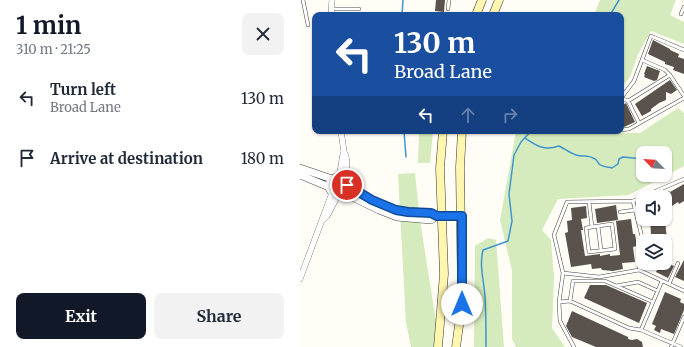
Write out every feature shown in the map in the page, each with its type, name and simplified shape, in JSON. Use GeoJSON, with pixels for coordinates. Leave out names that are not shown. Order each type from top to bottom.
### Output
{"type":"FeatureCollection","features":[{"type":"Feature","properties":{"kind":"main road"},"geometry":{"type":"LineString","coordinates":[[477,12],[482,0]]}},
{"type":"Feature","properties":{"kind":"main road"},"geometry":{"type":"LineString","coordinates":[[494,12],[499,0]]}},
{"type":"Feature","properties":{"kind":"main road"},"geometry":{"type":"LineString","coordinates":[[438,347],[444,274],[440,216],[440,168],[443,134]]}},
{"type":"Feature","properties":{"kind":"main road"},"geometry":{"type":"LineString","coordinates":[[456,347],[462,304],[462,216],[460,168],[462,134]]}},
{"type":"Feature","properties":{"kind":"street"},"geometry":{"type":"LineString","coordinates":[[331,12],[332,0]]}},
{"type":"Feature","properties":{"kind":"street"},"geometry":{"type":"LineString","coordinates":[[300,275],[323,220],[323,216],[335,192],[347,188],[340,180],[342,157],[344,152],[341,134]]}},
{"type":"Feature","properties":{"kind":"street"},"geometry":{"type":"LineString","coordinates":[[300,168],[340,180],[372,200],[396,210],[431,213],[440,216],[462,216]]}},
{"type":"Feature","properties":{"kind":"street"},"geometry":{"type":"LineString","coordinates":[[300,174],[335,192],[396,216],[431,220],[440,216]]}},
{"type":"Feature","properties":{"kind":"street"},"geometry":{"type":"LineString","coordinates":[[335,192],[330,181],[340,180]]}},
{"type":"Feature","properties":{"kind":"lane"},"geometry":{"type":"LineString","coordinates":[[303,0],[308,25]]}},
{"type":"Feature","properties":{"kind":"lane"},"geometry":{"type":"LineString","coordinates":[[448,9],[449,0]]}},
{"type":"Feature","properties":{"kind":"lane"},"geometry":{"type":"LineString","coordinates":[[681,14],[684,7]]}},
{"type":"Feature","properties":{"kind":"lane"},"geometry":{"type":"LineString","coordinates":[[331,12],[359,9]]}},
{"type":"Feature","properties":{"kind":"lane"},"geometry":{"type":"LineString","coordinates":[[624,94],[634,81],[651,36],[684,50]]}},
{"type":"Feature","properties":{"kind":"lane"},"geometry":{"type":"LineString","coordinates":[[624,130],[629,129],[684,97],[670,75],[665,70],[642,60]]}},
{"type":"Feature","properties":{"kind":"lane"},"geometry":{"type":"LineString","coordinates":[[628,101],[670,75]]}},
{"type":"Feature","properties":{"kind":"lane"},"geometry":{"type":"LineString","coordinates":[[624,99],[628,101],[639,123]]}},
{"type":"Feature","properties":{"kind":"lane"},"geometry":{"type":"LineString","coordinates":[[574,347],[560,321],[559,302],[563,274],[554,234],[567,202],[633,201],[684,179]]}},
{"type":"Feature","properties":{"kind":"lane"},"geometry":{"type":"LineString","coordinates":[[633,201],[641,234]]}},
{"type":"Feature","properties":{"kind":"lane"},"geometry":{"type":"LineString","coordinates":[[589,202],[592,227]]}},
{"type":"Feature","properties":{"kind":"lane"},"geometry":{"type":"LineString","coordinates":[[620,212],[635,210]]}},
{"type":"Feature","properties":{"kind":"lane"},"geometry":{"type":"LineString","coordinates":[[612,224],[615,248],[589,252],[586,228],[592,227],[612,224]]}},
{"type":"Feature","properties":{"kind":"lane"},"geometry":{"type":"LineString","coordinates":[[598,226],[601,250]]}},
{"type":"Feature","properties":{"kind":"lane"},"geometry":{"type":"LineString","coordinates":[[669,284],[678,263]]}},
{"type":"Feature","properties":{"kind":"lane"},"geometry":{"type":"LineString","coordinates":[[563,274],[599,277],[639,270],[684,291]]}},
{"type":"Feature","properties":{"kind":"lane"},"geometry":{"type":"LineString","coordinates":[[570,301],[573,281],[605,282],[653,302]]}},
{"type":"Feature","properties":{"kind":"lane"},"geometry":{"type":"LineString","coordinates":[[641,330],[662,281]]}},
{"type":"Feature","properties":{"kind":"lane"},"geometry":{"type":"LineString","coordinates":[[616,286],[638,282],[658,291]]}},
{"type":"Feature","properties":{"kind":"lane"},"geometry":{"type":"LineString","coordinates":[[559,302],[570,301],[629,328],[641,330],[672,345],[681,347]]}},
{"type":"Feature","properties":{"kind":"lane"},"geometry":{"type":"LineString","coordinates":[[672,345],[684,318]]}},
{"type":"Feature","properties":{"kind":"green space"},"geometry":{"type":"Polygon","coordinates":[[[600,0],[676,0],[670,15],[684,22],[684,44],[651,31],[638,54],[630,77],[624,84],[624,12],[595,12],[600,0]]]}},
{"type":"Feature","properties":{"kind":"green space"},"geometry":{"type":"Polygon","coordinates":[[[678,108],[684,113],[684,166],[672,172],[672,146],[636,146],[636,182],[654,182],[629,195],[558,199],[542,230],[551,240],[554,278],[552,328],[565,347],[516,347],[512,339],[512,271],[500,220],[515,134],[640,133],[678,108]]]}},
{"type":"Feature","properties":{"kind":"green space"},"geometry":{"type":"Polygon","coordinates":[[[419,134],[433,134],[430,163],[418,163],[419,134]]]}},
{"type":"Feature","properties":{"kind":"green space"},"geometry":{"type":"Polygon","coordinates":[[[415,173],[420,220],[440,347],[411,347],[406,323],[398,174],[415,173]]]}},
{"type":"Feature","properties":{"kind":"green space"},"geometry":{"type":"Polygon","coordinates":[[[488,238],[496,240],[504,347],[474,347],[475,246],[488,238]]]}},
{"type":"Feature","properties":{"kind":"building"},"geometry":{"type":"Polygon","coordinates":[[[436,0],[445,0],[444,12],[435,11],[436,0]]]}},
{"type":"Feature","properties":{"kind":"building"},"geometry":{"type":"Polygon","coordinates":[[[653,40],[679,54],[678,57],[684,59],[684,74],[673,70],[674,67],[665,64],[665,62],[648,54],[653,40]]]}},
{"type":"Feature","properties":{"kind":"building"},"geometry":{"type":"Polygon","coordinates":[[[647,66],[660,71],[657,80],[654,81],[644,77],[647,66]]]}},
{"type":"Feature","properties":{"kind":"building"},"geometry":{"type":"Polygon","coordinates":[[[670,80],[677,90],[671,94],[666,92],[666,100],[659,103],[651,109],[651,111],[642,116],[635,104],[670,80]]]}},
{"type":"Feature","properties":{"kind":"building"},"geometry":{"type":"Polygon","coordinates":[[[626,103],[635,122],[624,127],[624,104],[626,103]]]}},
{"type":"Feature","properties":{"kind":"building"},"geometry":{"type":"Polygon","coordinates":[[[684,184],[684,201],[679,204],[678,202],[672,206],[672,191],[684,184]]]}},
{"type":"Feature","properties":{"kind":"building"},"geometry":{"type":"Polygon","coordinates":[[[616,205],[618,220],[597,223],[595,209],[616,205]]]}},
{"type":"Feature","properties":{"kind":"building"},"geometry":{"type":"Polygon","coordinates":[[[586,206],[587,218],[581,219],[585,256],[600,254],[600,256],[610,254],[610,256],[620,255],[616,221],[631,219],[633,234],[635,234],[636,240],[636,246],[633,247],[635,262],[622,263],[623,269],[613,271],[602,270],[601,268],[592,269],[591,264],[571,267],[565,233],[568,232],[567,221],[572,220],[571,208],[586,206]]]}},
{"type":"Feature","properties":{"kind":"building"},"geometry":{"type":"Polygon","coordinates":[[[650,226],[666,226],[666,234],[651,234],[650,226]]]}},
{"type":"Feature","properties":{"kind":"building"},"geometry":{"type":"Polygon","coordinates":[[[684,260],[684,281],[675,277],[684,260]]]}},
{"type":"Feature","properties":{"kind":"building"},"geometry":{"type":"Polygon","coordinates":[[[657,270],[672,270],[668,278],[656,272],[657,270]]]}},
{"type":"Feature","properties":{"kind":"building"},"geometry":{"type":"Polygon","coordinates":[[[590,285],[606,285],[647,303],[639,323],[584,298],[590,285]]]}},
{"type":"Feature","properties":{"kind":"building"},"geometry":{"type":"Polygon","coordinates":[[[665,292],[681,299],[680,302],[684,304],[684,310],[674,334],[661,329],[660,333],[654,330],[656,326],[652,324],[665,292]]]}},
{"type":"Feature","properties":{"kind":"building"},"geometry":{"type":"Polygon","coordinates":[[[572,311],[628,337],[628,339],[637,339],[642,342],[643,347],[596,347],[572,337],[566,326],[572,311]]]}},
{"type":"Feature","properties":{"kind":"waterway"},"geometry":{"type":"LineString","coordinates":[[402,12],[403,0]]}},
{"type":"Feature","properties":{"kind":"waterway"},"geometry":{"type":"LineString","coordinates":[[612,12],[619,0]]}},
{"type":"Feature","properties":{"kind":"waterway"},"geometry":{"type":"LineString","coordinates":[[404,134],[406,157]]}},
{"type":"Feature","properties":{"kind":"waterway"},"geometry":{"type":"LineString","coordinates":[[486,347],[486,316],[482,268],[483,250],[508,241],[512,221],[509,194],[514,155],[521,142],[528,134]]}},
{"type":"Feature","properties":{"kind":"waterway"},"geometry":{"type":"LineString","coordinates":[[525,138],[541,147],[549,148],[559,146],[576,155],[594,158],[600,165],[612,168],[618,164],[619,159],[623,157],[636,158]]}},
{"type":"Feature","properties":{"kind":"route"},"geometry":{"type":"LineString","coordinates":[[347,185],[372,200],[396,210],[431,213],[437,216],[462,216],[462,304]]}}]}
